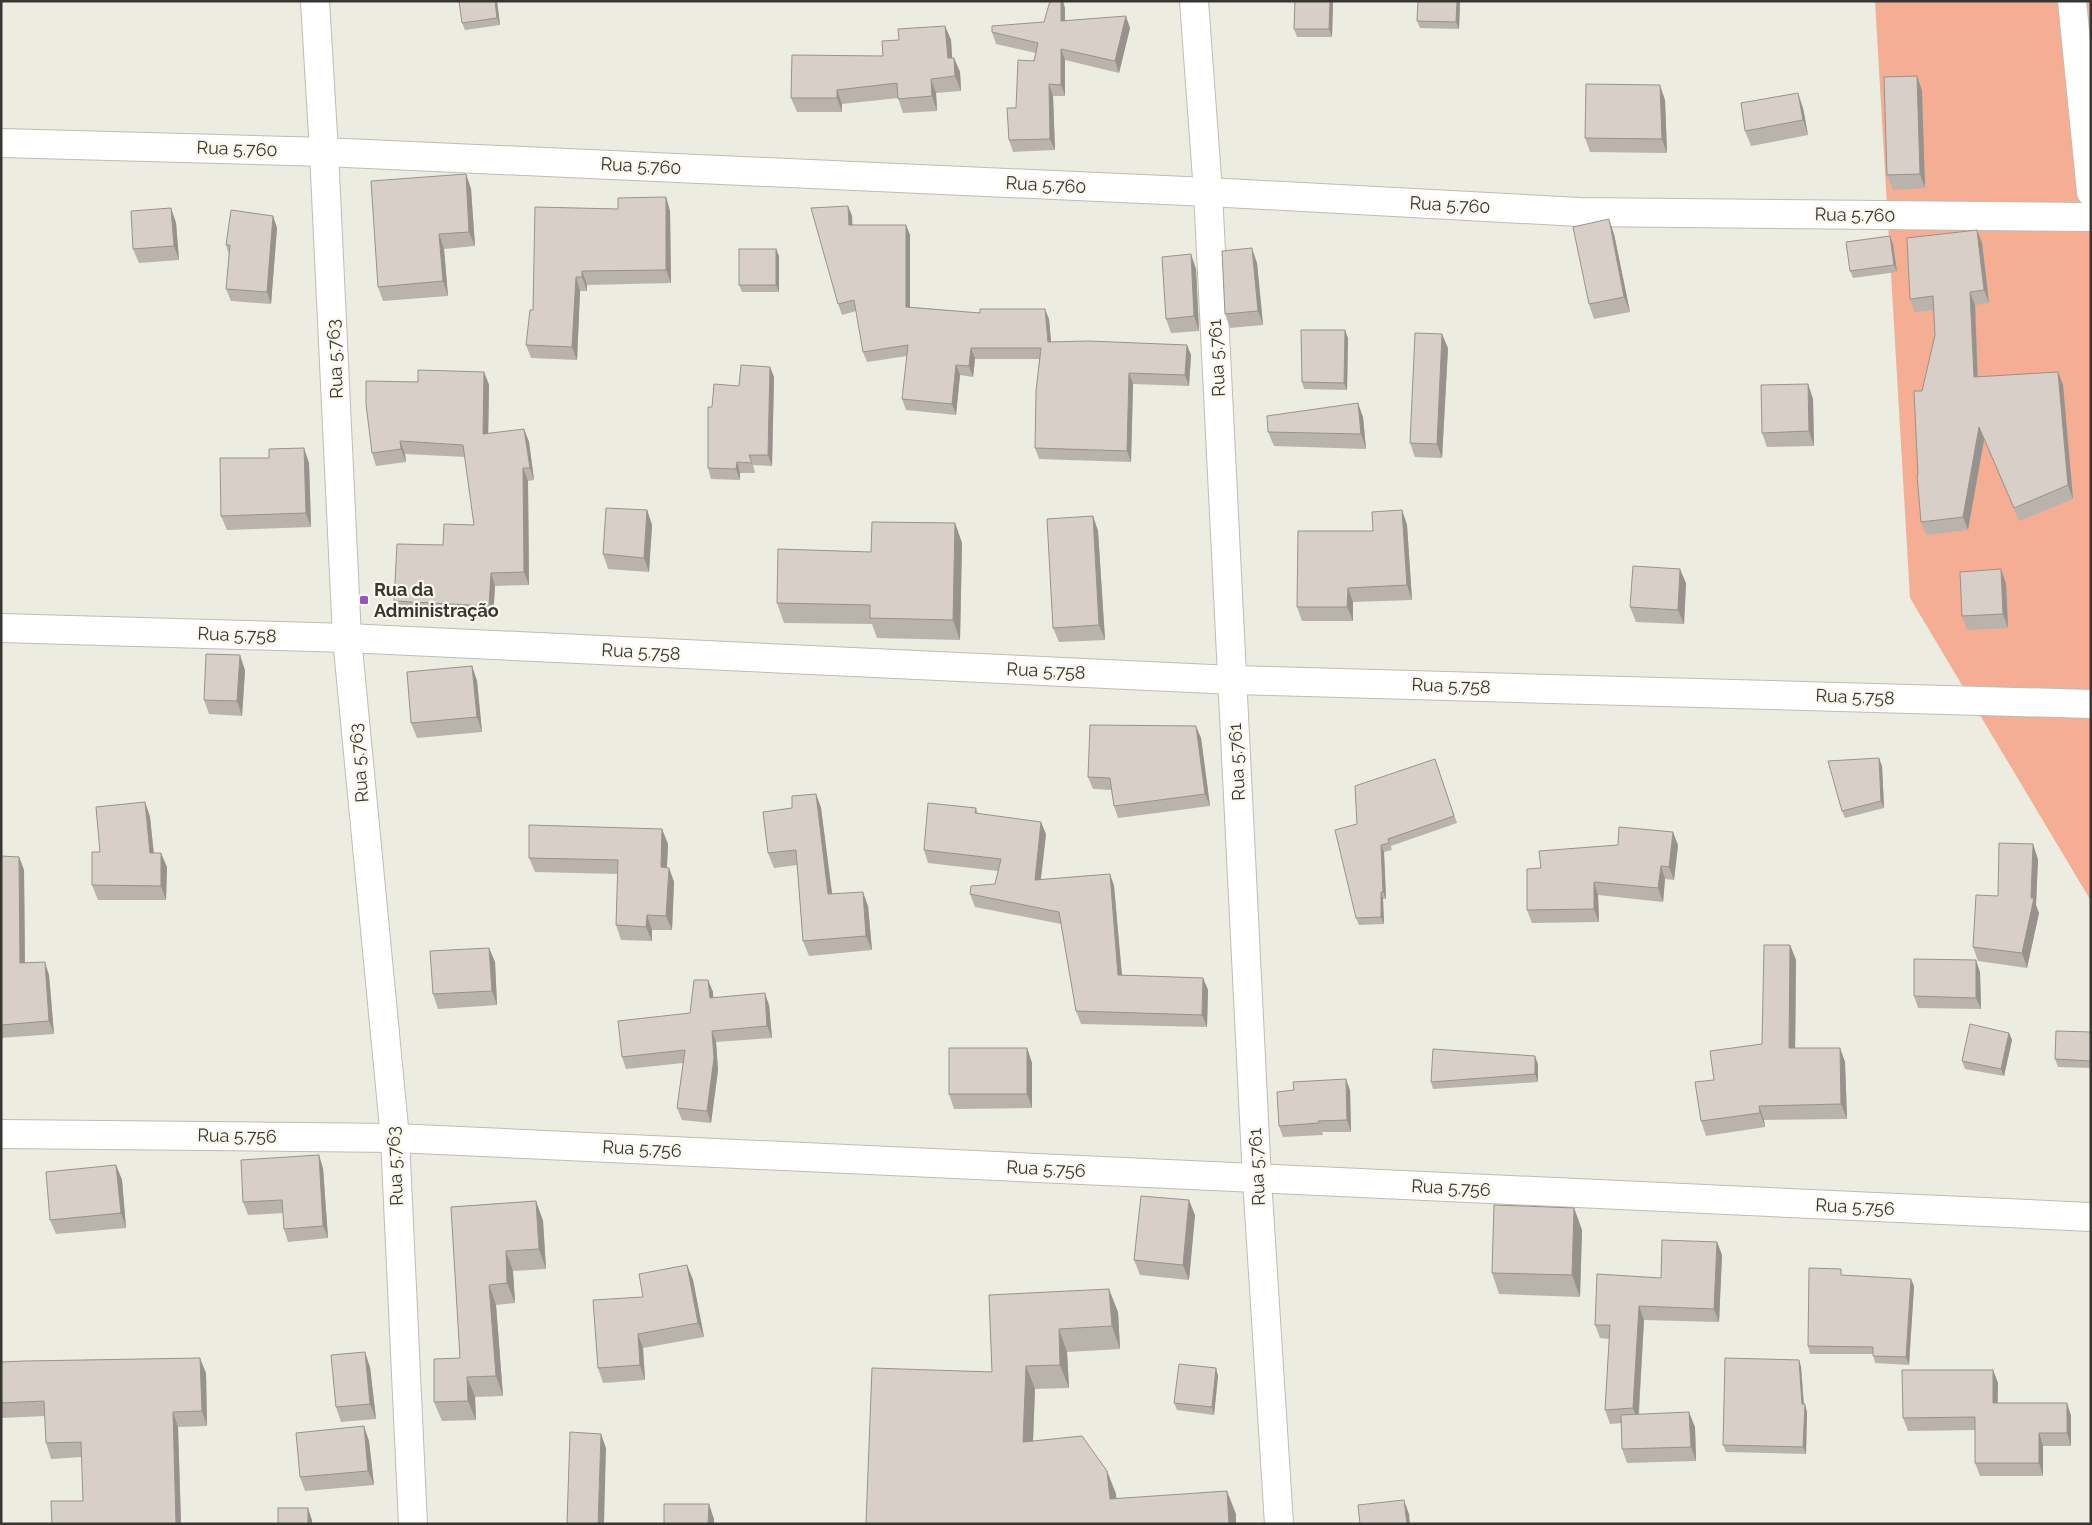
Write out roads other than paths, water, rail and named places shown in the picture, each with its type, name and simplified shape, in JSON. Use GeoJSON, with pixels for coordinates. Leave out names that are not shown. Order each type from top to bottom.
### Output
{"type":"FeatureCollection","features":[{"type":"Feature","properties":{"kind":"street","name":"Rua 5.763"},"geometry":{"type":"LineString","coordinates":[[315,1],[348,638],[394,1138],[413,1524]]}},
{"type":"Feature","properties":{"kind":"street","name":"Rua 5.761"},"geometry":{"type":"LineString","coordinates":[[1194,1],[1208,192],[1257,1179],[1279,1524]]}},
{"type":"Feature","properties":{"kind":"street"},"geometry":{"type":"LineString","coordinates":[[2072,1],[2091,192]]}},
{"type":"Feature","properties":{"kind":"street","name":"Rua 5.760"},"geometry":{"type":"LineString","coordinates":[[1,143],[324,152],[1208,192],[1579,212],[2091,217]]}},
{"type":"Feature","properties":{"kind":"street","name":"Rua 5.758"},"geometry":{"type":"LineString","coordinates":[[1,628],[348,638],[1233,680],[2091,704]]}},
{"type":"Feature","properties":{"kind":"street","name":"Rua 5.756"},"geometry":{"type":"LineString","coordinates":[[1,1134],[394,1138],[2091,1218]]}},
{"type":"Feature","properties":{"kind":"place","name":"Rua da Administração"},"geometry":{"type":"Point","coordinates":[364,600]}}]}
